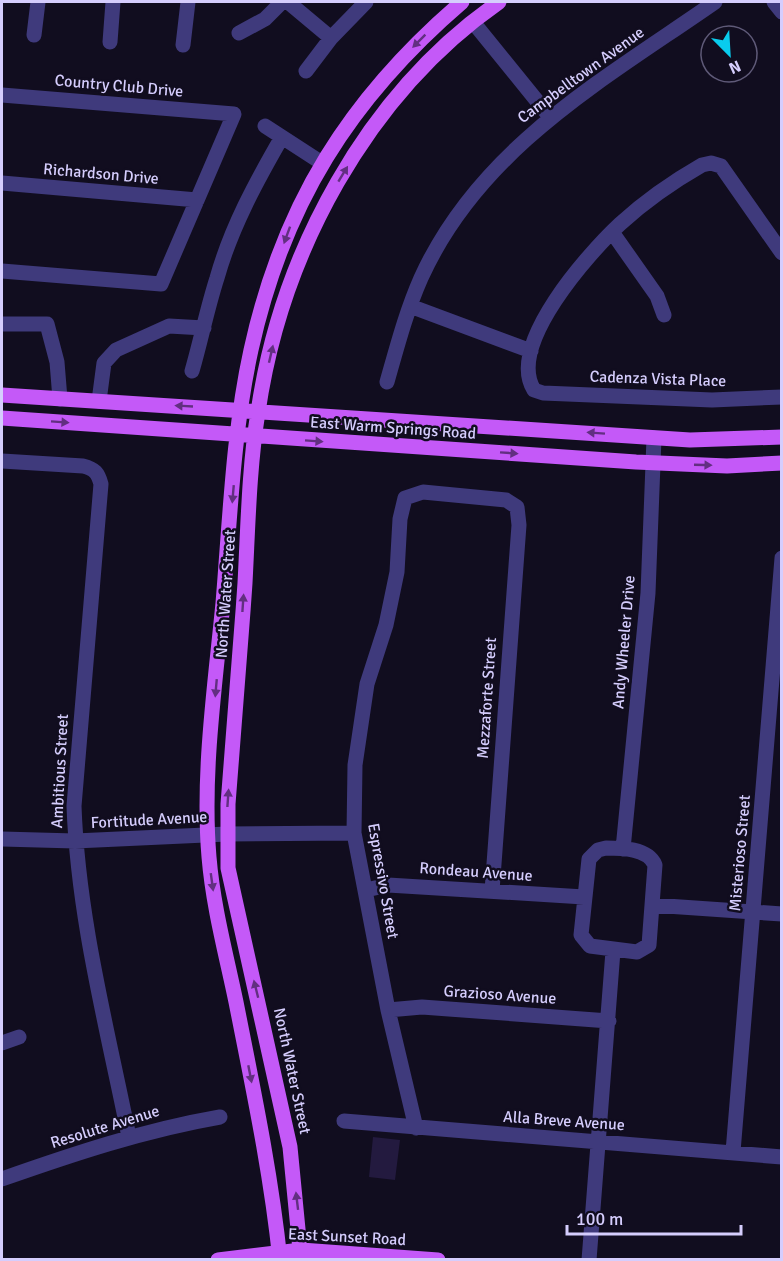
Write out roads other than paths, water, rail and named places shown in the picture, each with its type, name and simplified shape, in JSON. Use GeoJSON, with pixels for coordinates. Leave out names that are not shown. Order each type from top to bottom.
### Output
{"type":"FeatureCollection","features":[{"type":"Feature","properties":{"kind":"main road","name":"North Water Street"},"geometry":{"type":"LineString","coordinates":[[280,1255],[266,1155],[214,898],[208,835],[212,733],[238,435],[251,350],[268,287],[296,211],[322,163],[373,90],[425,34],[462,2]]}},
{"type":"Feature","properties":{"kind":"main road","name":"North Water Street"},"geometry":{"type":"LineString","coordinates":[[301,1255],[290,1147],[228,868],[227,834],[258,411],[279,323],[297,266],[333,190],[394,100],[423,68],[473,22],[500,2]]}},
{"type":"Feature","properties":{"kind":"main road","name":"East Warm Springs Road"},"geometry":{"type":"LineString","coordinates":[[2,395],[654,438],[726,440],[782,438]]}},
{"type":"Feature","properties":{"kind":"main road","name":"East Warm Springs Road"},"geometry":{"type":"LineString","coordinates":[[2,418],[256,437],[653,462],[727,466],[782,463]]}},
{"type":"Feature","properties":{"kind":"main road","name":"East Sunset Road"},"geometry":{"type":"LineString","coordinates":[[219,1260],[301,1255],[438,1260]]}},
{"type":"Feature","properties":{"kind":"street"},"geometry":{"type":"LineString","coordinates":[[34,35],[38,2]]}},
{"type":"Feature","properties":{"kind":"street"},"geometry":{"type":"LineString","coordinates":[[110,42],[113,2]]}},
{"type":"Feature","properties":{"kind":"street"},"geometry":{"type":"LineString","coordinates":[[183,45],[188,2]]}},
{"type":"Feature","properties":{"kind":"street"},"geometry":{"type":"LineString","coordinates":[[238,33],[265,19],[282,2]]}},
{"type":"Feature","properties":{"kind":"street"},"geometry":{"type":"LineString","coordinates":[[288,2],[331,39]]}},
{"type":"Feature","properties":{"kind":"street"},"geometry":{"type":"LineString","coordinates":[[306,71],[331,39],[366,2]]}},
{"type":"Feature","properties":{"kind":"street","name":"Campbelltown Avenue"},"geometry":{"type":"LineString","coordinates":[[387,382],[410,306],[428,266],[458,215],[501,162],[550,117],[715,2]]}},
{"type":"Feature","properties":{"kind":"street"},"geometry":{"type":"LineString","coordinates":[[774,2],[782,12]]}},
{"type":"Feature","properties":{"kind":"street"},"geometry":{"type":"LineString","coordinates":[[473,22],[550,117]]}},
{"type":"Feature","properties":{"kind":"street","name":"Country Club Drive"},"geometry":{"type":"LineString","coordinates":[[2,94],[234,114],[196,200]]}},
{"type":"Feature","properties":{"kind":"street"},"geometry":{"type":"LineString","coordinates":[[265,126],[322,163]]}},
{"type":"Feature","properties":{"kind":"street"},"geometry":{"type":"LineString","coordinates":[[192,371],[217,277],[234,232],[260,176],[282,137]]}},
{"type":"Feature","properties":{"kind":"street"},"geometry":{"type":"LineString","coordinates":[[410,306],[531,351],[542,324],[565,285],[612,232],[638,210],[706,164],[715,163],[723,169],[777,235],[782,253]]}},
{"type":"Feature","properties":{"kind":"street","name":"Richardson Drive"},"geometry":{"type":"LineString","coordinates":[[2,183],[196,200]]}},
{"type":"Feature","properties":{"kind":"street"},"geometry":{"type":"LineString","coordinates":[[2,271],[161,284],[196,200]]}},
{"type":"Feature","properties":{"kind":"street"},"geometry":{"type":"LineString","coordinates":[[612,232],[657,297],[664,315]]}},
{"type":"Feature","properties":{"kind":"street"},"geometry":{"type":"LineString","coordinates":[[2,324],[47,324],[57,362],[60,399]]}},
{"type":"Feature","properties":{"kind":"street"},"geometry":{"type":"LineString","coordinates":[[99,401],[104,363],[116,350],[169,326],[204,328]]}},
{"type":"Feature","properties":{"kind":"street","name":"Cadenza Vista Place"},"geometry":{"type":"LineString","coordinates":[[531,351],[529,377],[534,390],[543,393],[712,400],[782,397]]}},
{"type":"Feature","properties":{"kind":"street","name":"Andy Wheeler Drive"},"geometry":{"type":"LineString","coordinates":[[623,849],[648,593],[654,438]]}},
{"type":"Feature","properties":{"kind":"street","name":"Ambitious Street"},"geometry":{"type":"LineString","coordinates":[[2,461],[84,466],[92,468],[98,474],[100,495],[74,806],[75,841],[82,903],[129,1137]]}},
{"type":"Feature","properties":{"kind":"street","name":"Espressivo Street"},"geometry":{"type":"LineString","coordinates":[[416,1128],[388,1010],[354,833],[355,765],[365,696],[397,572],[400,519],[405,498],[423,492],[506,500],[517,507]]}},
{"type":"Feature","properties":{"kind":"street","name":"Mezzaforte Street"},"geometry":{"type":"LineString","coordinates":[[492,891],[519,525],[517,507]]}},
{"type":"Feature","properties":{"kind":"street","name":"Misterioso Street"},"geometry":{"type":"LineString","coordinates":[[733,1152],[782,558]]}},
{"type":"Feature","properties":{"kind":"street","name":"Fortitude Avenue"},"geometry":{"type":"LineString","coordinates":[[2,839],[75,841],[227,834],[354,833]]}},
{"type":"Feature","properties":{"kind":"street"},"geometry":{"type":"LineString","coordinates":[[606,848],[623,849],[652,859],[655,865],[649,945],[637,952],[613,951],[590,946],[580,935],[591,854],[606,848]]}},
{"type":"Feature","properties":{"kind":"street","name":"Rondeau Avenue"},"geometry":{"type":"LineString","coordinates":[[366,890],[388,885],[584,897]]}},
{"type":"Feature","properties":{"kind":"street"},"geometry":{"type":"LineString","coordinates":[[652,905],[782,914]]}},
{"type":"Feature","properties":{"kind":"street"},"geometry":{"type":"LineString","coordinates":[[589,1260],[600,1142],[613,951]]}},
{"type":"Feature","properties":{"kind":"street","name":"Grazioso Avenue"},"geometry":{"type":"LineString","coordinates":[[388,1010],[422,1007],[609,1021]]}},
{"type":"Feature","properties":{"kind":"street"},"geometry":{"type":"LineString","coordinates":[[2,1043],[19,1037]]}},
{"type":"Feature","properties":{"kind":"street","name":"Resolute Avenue"},"geometry":{"type":"LineString","coordinates":[[2,1179],[129,1137],[173,1125],[220,1117]]}},
{"type":"Feature","properties":{"kind":"street","name":"Alla Breve Avenue"},"geometry":{"type":"LineString","coordinates":[[344,1121],[782,1157]]}}]}
